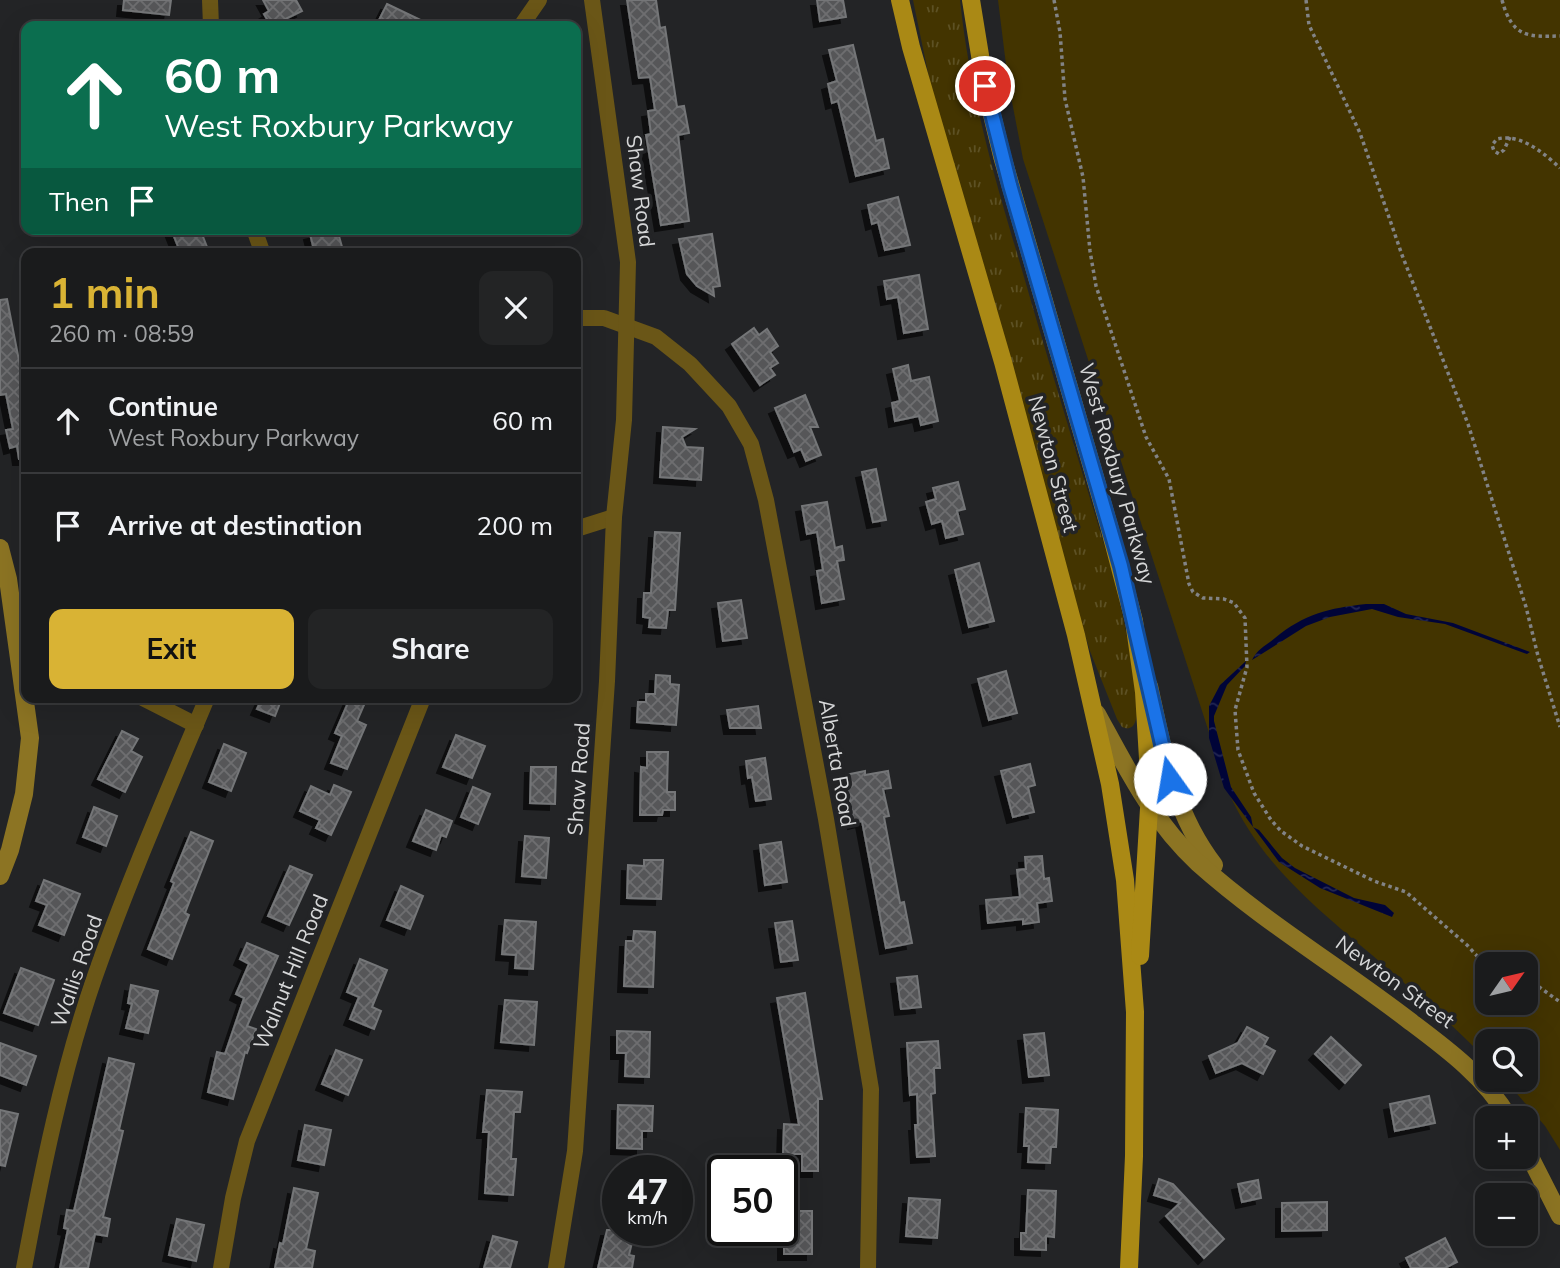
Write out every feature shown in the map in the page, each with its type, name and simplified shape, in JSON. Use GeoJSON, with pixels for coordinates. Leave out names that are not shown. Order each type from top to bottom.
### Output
{"type":"FeatureCollection","features":[{"type":"Feature","properties":{"kind":"main road","name":"Newton Street"},"geometry":{"type":"LineString","coordinates":[[901,0],[924,95],[1003,362],[1094,709],[1150,806],[1183,847],[1240,897],[1449,1051],[1481,1082],[1499,1106]]}},
{"type":"Feature","properties":{"kind":"main road","name":"West Roxbury Parkway"},"geometry":{"type":"LineString","coordinates":[[971,0],[985,86],[1002,156],[1106,513],[1134,621],[1147,724],[1150,806],[1135,1012],[1134,1156],[1129,1268]]}},
{"type":"Feature","properties":{"kind":"main road"},"geometry":{"type":"LineString","coordinates":[[0,548],[21,653]]}},
{"type":"Feature","properties":{"kind":"main road","name":"Newton Street"},"geometry":{"type":"LineString","coordinates":[[1134,621],[1179,807],[1200,847],[1240,897]]}},
{"type":"Feature","properties":{"kind":"main road"},"geometry":{"type":"LineString","coordinates":[[0,876],[10,850],[24,794],[30,738],[27,703]]}},
{"type":"Feature","properties":{"kind":"main road","name":"West Roxbury Parkway"},"geometry":{"type":"LineString","coordinates":[[1094,709],[1110,784],[1125,880],[1135,1012]]}},
{"type":"Feature","properties":{"kind":"main road"},"geometry":{"type":"LineString","coordinates":[[1536,1169],[1560,1216]]}},
{"type":"Feature","properties":{"kind":"street"},"geometry":{"type":"LineString","coordinates":[[210,0],[211,21]]}},
{"type":"Feature","properties":{"kind":"street"},"geometry":{"type":"LineString","coordinates":[[524,21],[539,0]]}},
{"type":"Feature","properties":{"kind":"street","name":"Shaw Road"},"geometry":{"type":"LineString","coordinates":[[556,1268],[575,1151],[608,667],[614,517],[624,420],[628,262],[592,0]]}},
{"type":"Feature","properties":{"kind":"street"},"geometry":{"type":"LineString","coordinates":[[581,318],[604,318],[626,325]]}},
{"type":"Feature","properties":{"kind":"street","name":"Alberta Road"},"geometry":{"type":"LineString","coordinates":[[626,325],[656,337],[690,364],[729,406],[751,444],[766,500],[826,819],[871,1089],[868,1268]]}},
{"type":"Feature","properties":{"kind":"street"},"geometry":{"type":"LineString","coordinates":[[581,527],[614,517]]}},
{"type":"Feature","properties":{"kind":"street"},"geometry":{"type":"LineString","coordinates":[[153,703],[195,725]]}},
{"type":"Feature","properties":{"kind":"street","name":"Wallis Road"},"geometry":{"type":"LineString","coordinates":[[24,1268],[67,1067],[94,981],[142,849],[205,703]]}},
{"type":"Feature","properties":{"kind":"street","name":"Walnut Hill Road"},"geometry":{"type":"LineString","coordinates":[[221,1268],[233,1198],[247,1142],[421,703]]}},
{"type":"Feature","properties":{"kind":"path"},"geometry":{"type":"LineString","coordinates":[[1054,0],[1060,32],[1065,99],[1083,177],[1091,262],[1101,307],[1146,437],[1169,479],[1189,584],[1193,592],[1203,598],[1224,599],[1234,603],[1245,618],[1247,667],[1235,717],[1238,750],[1251,786],[1271,820],[1291,839],[1374,881],[1406,892],[1475,953]]}},
{"type":"Feature","properties":{"kind":"path"},"geometry":{"type":"LineString","coordinates":[[1306,0],[1309,25],[1360,133],[1402,256],[1468,424],[1526,607],[1560,727]]}},
{"type":"Feature","properties":{"kind":"path"},"geometry":{"type":"LineString","coordinates":[[1502,0],[1507,14],[1522,33],[1531,37],[1560,36]]}},
{"type":"Feature","properties":{"kind":"path"},"geometry":{"type":"LineString","coordinates":[[1510,137],[1504,150],[1494,152],[1492,145],[1497,139],[1510,137],[1537,149],[1560,168]]}},
{"type":"Feature","properties":{"kind":"path"},"geometry":{"type":"LineString","coordinates":[[1538,986],[1560,1002]]}},
{"type":"Feature","properties":{"kind":"green space"},"geometry":{"type":"Polygon","coordinates":[[[913,0],[960,0],[969,65],[990,159],[1116,586],[1137,701],[1135,723],[1130,728],[1122,727],[1117,719],[1090,651],[1078,611],[931,87],[913,0]]]}},
{"type":"Feature","properties":{"kind":"green space"},"geometry":{"type":"Polygon","coordinates":[[[998,0],[1560,0],[1560,1150],[1538,1118],[1538,1106],[1528,1106],[1515,1092],[1538,1092],[1538,1029],[1475,1029],[1475,1048],[1431,1006],[1309,900],[1255,840],[1241,816],[1228,791],[1023,159],[1008,81],[998,0]]]}},
{"type":"Feature","properties":{"kind":"water"},"geometry":{"type":"Polygon","coordinates":[[[1384,604],[1406,614],[1453,623],[1530,652],[1527,654],[1445,624],[1398,617],[1372,609],[1330,617],[1306,626],[1252,660],[1262,648],[1296,623],[1329,610],[1384,604]]]}},
{"type":"Feature","properties":{"kind":"water"},"geometry":{"type":"Polygon","coordinates":[[[1246,661],[1245,666],[1227,685],[1214,721],[1231,787],[1251,817],[1253,827],[1295,868],[1354,898],[1385,905],[1394,913],[1392,917],[1320,888],[1279,862],[1224,788],[1209,738],[1209,706],[1220,685],[1246,661]]]}},
{"type":"Feature","properties":{"kind":"building"},"geometry":{"type":"Polygon","coordinates":[[[124,0],[171,0],[169,15],[123,10],[124,0]]]}},
{"type":"Feature","properties":{"kind":"building"},"geometry":{"type":"Polygon","coordinates":[[[263,0],[296,0],[302,11],[281,21],[268,21],[264,14],[269,11],[263,0]]]}},
{"type":"Feature","properties":{"kind":"building"},"geometry":{"type":"Polygon","coordinates":[[[627,0],[656,0],[660,28],[665,27],[677,107],[684,106],[689,133],[678,135],[689,221],[661,225],[646,135],[651,134],[648,111],[655,110],[650,77],[639,78],[627,0]]]}},
{"type":"Feature","properties":{"kind":"building"},"geometry":{"type":"Polygon","coordinates":[[[817,0],[843,0],[846,17],[820,21],[817,0]]]}},
{"type":"Feature","properties":{"kind":"building"},"geometry":{"type":"Polygon","coordinates":[[[387,4],[423,21],[378,21],[387,4]]]}},
{"type":"Feature","properties":{"kind":"building"},"geometry":{"type":"Polygon","coordinates":[[[853,45],[876,141],[883,139],[889,168],[856,176],[838,101],[832,103],[828,84],[837,81],[829,50],[853,45]]]}},
{"type":"Feature","properties":{"kind":"building"},"geometry":{"type":"Polygon","coordinates":[[[898,197],[910,245],[885,250],[878,222],[872,224],[868,205],[898,197]]]}},
{"type":"Feature","properties":{"kind":"building"},"geometry":{"type":"Polygon","coordinates":[[[712,234],[720,286],[713,287],[714,296],[697,286],[687,274],[679,239],[712,234]]]}},
{"type":"Feature","properties":{"kind":"building"},"geometry":{"type":"Polygon","coordinates":[[[173,235],[202,235],[207,247],[205,248],[179,248],[173,235]]]}},
{"type":"Feature","properties":{"kind":"building"},"geometry":{"type":"Polygon","coordinates":[[[310,235],[339,235],[342,248],[314,248],[310,235]]]}},
{"type":"Feature","properties":{"kind":"building"},"geometry":{"type":"Polygon","coordinates":[[[919,275],[928,329],[904,333],[898,297],[887,299],[884,281],[919,275]]]}},
{"type":"Feature","properties":{"kind":"building"},"geometry":{"type":"Polygon","coordinates":[[[7,299],[21,371],[21,459],[17,446],[10,448],[6,430],[13,429],[6,394],[0,395],[0,300],[7,299]]]}},
{"type":"Feature","properties":{"kind":"building"},"geometry":{"type":"Polygon","coordinates":[[[754,328],[759,335],[767,329],[778,346],[770,352],[778,363],[770,368],[775,375],[760,385],[732,344],[754,328]]]}},
{"type":"Feature","properties":{"kind":"building"},"geometry":{"type":"Polygon","coordinates":[[[908,365],[911,381],[929,377],[938,421],[921,425],[919,416],[895,421],[892,403],[900,401],[893,369],[908,365]]]}},
{"type":"Feature","properties":{"kind":"building"},"geometry":{"type":"Polygon","coordinates":[[[805,395],[818,427],[810,427],[821,455],[806,461],[801,449],[794,452],[775,408],[805,395]]]}},
{"type":"Feature","properties":{"kind":"building"},"geometry":{"type":"Polygon","coordinates":[[[663,427],[695,429],[682,437],[686,447],[703,448],[701,480],[660,477],[663,427]]]}},
{"type":"Feature","properties":{"kind":"building"},"geometry":{"type":"Polygon","coordinates":[[[876,469],[886,520],[873,522],[862,472],[876,469]]]}},
{"type":"Feature","properties":{"kind":"building"},"geometry":{"type":"Polygon","coordinates":[[[958,482],[965,509],[957,511],[963,534],[946,538],[942,521],[932,524],[926,502],[936,499],[933,488],[958,482]]]}},
{"type":"Feature","properties":{"kind":"building"},"geometry":{"type":"Polygon","coordinates":[[[827,502],[835,548],[842,546],[844,560],[837,561],[844,599],[822,603],[817,571],[823,570],[817,532],[807,534],[802,506],[827,502]]]}},
{"type":"Feature","properties":{"kind":"building"},"geometry":{"type":"Polygon","coordinates":[[[655,532],[680,533],[675,610],[668,610],[666,628],[649,627],[650,618],[643,617],[644,593],[651,593],[655,532]]]}},
{"type":"Feature","properties":{"kind":"building"},"geometry":{"type":"Polygon","coordinates":[[[979,563],[994,621],[969,627],[955,570],[979,563]]]}},
{"type":"Feature","properties":{"kind":"building"},"geometry":{"type":"Polygon","coordinates":[[[741,600],[747,638],[723,641],[718,603],[741,600]]]}},
{"type":"Feature","properties":{"kind":"building"},"geometry":{"type":"Polygon","coordinates":[[[1006,671],[1017,713],[989,720],[978,679],[1006,671]]]}},
{"type":"Feature","properties":{"kind":"building"},"geometry":{"type":"Polygon","coordinates":[[[656,675],[670,676],[670,684],[679,685],[676,725],[637,722],[638,702],[646,702],[646,694],[655,694],[656,675]]]}},
{"type":"Feature","properties":{"kind":"building"},"geometry":{"type":"Polygon","coordinates":[[[260,703],[280,703],[275,716],[257,709],[260,703]]]}},
{"type":"Feature","properties":{"kind":"building"},"geometry":{"type":"Polygon","coordinates":[[[348,703],[365,703],[357,721],[366,725],[347,769],[331,763],[342,736],[335,733],[348,703]]]}},
{"type":"Feature","properties":{"kind":"building"},"geometry":{"type":"Polygon","coordinates":[[[758,706],[761,728],[730,728],[727,710],[758,706]]]}},
{"type":"Feature","properties":{"kind":"building"},"geometry":{"type":"Polygon","coordinates":[[[122,731],[138,739],[131,751],[142,757],[125,792],[98,779],[122,731]]]}},
{"type":"Feature","properties":{"kind":"building"},"geometry":{"type":"Polygon","coordinates":[[[456,735],[485,746],[472,778],[443,767],[456,735]]]}},
{"type":"Feature","properties":{"kind":"building"},"geometry":{"type":"Polygon","coordinates":[[[224,744],[246,753],[231,791],[209,782],[224,744]]]}},
{"type":"Feature","properties":{"kind":"building"},"geometry":{"type":"Polygon","coordinates":[[[647,752],[668,752],[667,792],[675,792],[675,810],[663,810],[662,815],[640,815],[641,767],[647,768],[647,752]]]}},
{"type":"Feature","properties":{"kind":"building"},"geometry":{"type":"Polygon","coordinates":[[[765,758],[771,799],[756,801],[752,777],[748,778],[746,761],[765,758]]]}},
{"type":"Feature","properties":{"kind":"building"},"geometry":{"type":"Polygon","coordinates":[[[1030,764],[1035,785],[1028,787],[1034,812],[1013,817],[1001,771],[1030,764]]]}},
{"type":"Feature","properties":{"kind":"building"},"geometry":{"type":"Polygon","coordinates":[[[531,767],[556,767],[555,804],[530,803],[531,767]]]}},
{"type":"Feature","properties":{"kind":"building"},"geometry":{"type":"Polygon","coordinates":[[[865,771],[865,775],[888,771],[891,788],[883,789],[889,816],[884,817],[900,903],[904,902],[912,943],[886,948],[862,821],[854,823],[845,775],[865,771]]]}},
{"type":"Feature","properties":{"kind":"building"},"geometry":{"type":"Polygon","coordinates":[[[334,785],[351,792],[331,835],[316,828],[320,820],[300,811],[311,786],[330,795],[334,785]]]}},
{"type":"Feature","properties":{"kind":"building"},"geometry":{"type":"Polygon","coordinates":[[[473,787],[490,794],[478,824],[461,817],[473,787]]]}},
{"type":"Feature","properties":{"kind":"building"},"geometry":{"type":"Polygon","coordinates":[[[94,807],[117,816],[106,846],[83,837],[94,807]]]}},
{"type":"Feature","properties":{"kind":"building"},"geometry":{"type":"Polygon","coordinates":[[[426,810],[452,821],[446,837],[441,835],[436,850],[413,841],[426,810]]]}},
{"type":"Feature","properties":{"kind":"building"},"geometry":{"type":"Polygon","coordinates":[[[191,832],[213,841],[185,913],[189,915],[172,959],[148,949],[191,832]]]}},
{"type":"Feature","properties":{"kind":"building"},"geometry":{"type":"Polygon","coordinates":[[[525,836],[549,838],[546,878],[522,876],[525,836]]]}},
{"type":"Feature","properties":{"kind":"building"},"geometry":{"type":"Polygon","coordinates":[[[781,842],[787,882],[765,885],[760,845],[781,842]]]}},
{"type":"Feature","properties":{"kind":"building"},"geometry":{"type":"Polygon","coordinates":[[[1042,856],[1044,879],[1049,878],[1052,901],[1037,903],[1039,922],[1023,924],[1023,919],[988,923],[986,900],[1020,897],[1017,870],[1026,869],[1025,857],[1042,856]]]}},
{"type":"Feature","properties":{"kind":"building"},"geometry":{"type":"Polygon","coordinates":[[[644,860],[663,860],[661,899],[627,898],[628,865],[644,866],[644,860]]]}},
{"type":"Feature","properties":{"kind":"building"},"geometry":{"type":"Polygon","coordinates":[[[290,866],[312,875],[289,925],[268,916],[290,866]]]}},
{"type":"Feature","properties":{"kind":"building"},"geometry":{"type":"Polygon","coordinates":[[[44,880],[80,894],[64,935],[39,925],[47,905],[36,901],[44,880]]]}},
{"type":"Feature","properties":{"kind":"building"},"geometry":{"type":"Polygon","coordinates":[[[401,886],[423,896],[410,929],[387,920],[401,886]]]}},
{"type":"Feature","properties":{"kind":"building"},"geometry":{"type":"Polygon","coordinates":[[[505,920],[536,922],[533,969],[515,968],[516,955],[502,954],[505,920]]]}},
{"type":"Feature","properties":{"kind":"building"},"geometry":{"type":"Polygon","coordinates":[[[792,921],[798,960],[781,962],[775,923],[792,921]]]}},
{"type":"Feature","properties":{"kind":"building"},"geometry":{"type":"Polygon","coordinates":[[[634,931],[655,932],[653,987],[624,986],[626,941],[633,941],[634,931]]]}},
{"type":"Feature","properties":{"kind":"building"},"geometry":{"type":"Polygon","coordinates":[[[247,943],[278,956],[247,1026],[256,1029],[247,1053],[245,1052],[233,1099],[208,1092],[217,1052],[225,1054],[244,998],[236,994],[249,964],[240,959],[247,943]]]}},
{"type":"Feature","properties":{"kind":"building"},"geometry":{"type":"Polygon","coordinates":[[[360,959],[387,970],[372,1007],[381,1011],[374,1029],[350,1019],[359,997],[347,992],[360,959]]]}},
{"type":"Feature","properties":{"kind":"building"},"geometry":{"type":"Polygon","coordinates":[[[21,968],[54,980],[38,1025],[4,1013],[21,968]]]}},
{"type":"Feature","properties":{"kind":"building"},"geometry":{"type":"Polygon","coordinates":[[[917,976],[921,1007],[901,1009],[897,978],[917,976]]]}},
{"type":"Feature","properties":{"kind":"building"},"geometry":{"type":"Polygon","coordinates":[[[131,985],[158,991],[148,1033],[126,1028],[132,1004],[128,1003],[131,985]]]}},
{"type":"Feature","properties":{"kind":"building"},"geometry":{"type":"Polygon","coordinates":[[[805,993],[822,1099],[818,1099],[818,1171],[802,1171],[802,1154],[783,1154],[784,1124],[799,1125],[777,998],[805,993]]]}},
{"type":"Feature","properties":{"kind":"building"},"geometry":{"type":"Polygon","coordinates":[[[505,1000],[537,1002],[534,1045],[501,1042],[505,1000]]]}},
{"type":"Feature","properties":{"kind":"building"},"geometry":{"type":"Polygon","coordinates":[[[1247,1027],[1268,1038],[1264,1045],[1275,1051],[1263,1074],[1242,1063],[1216,1073],[1209,1056],[1238,1043],[1247,1027]]]}},
{"type":"Feature","properties":{"kind":"building"},"geometry":{"type":"Polygon","coordinates":[[[617,1031],[650,1032],[649,1077],[625,1076],[626,1053],[617,1053],[617,1031]]]}},
{"type":"Feature","properties":{"kind":"building"},"geometry":{"type":"Polygon","coordinates":[[[1044,1033],[1049,1075],[1029,1077],[1024,1035],[1044,1033]]]}},
{"type":"Feature","properties":{"kind":"building"},"geometry":{"type":"Polygon","coordinates":[[[1331,1037],[1361,1065],[1345,1083],[1315,1054],[1331,1037]]]}},
{"type":"Feature","properties":{"kind":"building"},"geometry":{"type":"Polygon","coordinates":[[[938,1041],[940,1068],[934,1068],[935,1093],[931,1094],[935,1156],[917,1157],[917,1094],[910,1095],[907,1043],[938,1041]]]}},
{"type":"Feature","properties":{"kind":"building"},"geometry":{"type":"Polygon","coordinates":[[[0,1043],[36,1056],[26,1085],[0,1075],[0,1043]]]}},
{"type":"Feature","properties":{"kind":"building"},"geometry":{"type":"Polygon","coordinates":[[[336,1050],[362,1060],[348,1095],[322,1084],[336,1050]]]}},
{"type":"Feature","properties":{"kind":"building"},"geometry":{"type":"Polygon","coordinates":[[[109,1058],[134,1064],[119,1130],[123,1131],[103,1217],[110,1219],[107,1236],[95,1234],[88,1268],[60,1268],[68,1229],[64,1228],[67,1210],[74,1211],[109,1058]]]}},
{"type":"Feature","properties":{"kind":"building"},"geometry":{"type":"Polygon","coordinates":[[[487,1090],[522,1092],[520,1112],[514,1112],[511,1159],[516,1159],[513,1195],[485,1193],[489,1132],[483,1132],[487,1090]]]}},
{"type":"Feature","properties":{"kind":"building"},"geometry":{"type":"Polygon","coordinates":[[[1429,1096],[1435,1123],[1395,1131],[1390,1104],[1429,1096]]]}},
{"type":"Feature","properties":{"kind":"building"},"geometry":{"type":"Polygon","coordinates":[[[618,1105],[653,1106],[652,1131],[642,1131],[642,1149],[617,1148],[618,1105]]]}},
{"type":"Feature","properties":{"kind":"building"},"geometry":{"type":"Polygon","coordinates":[[[1026,1108],[1058,1110],[1056,1147],[1051,1147],[1050,1163],[1028,1162],[1029,1146],[1024,1146],[1026,1108]]]}},
{"type":"Feature","properties":{"kind":"building"},"geometry":{"type":"Polygon","coordinates":[[[0,1110],[18,1114],[5,1166],[0,1165],[0,1110]]]}},
{"type":"Feature","properties":{"kind":"building"},"geometry":{"type":"Polygon","coordinates":[[[305,1125],[331,1130],[324,1165],[298,1160],[305,1125]]]}},
{"type":"Feature","properties":{"kind":"building"},"geometry":{"type":"Polygon","coordinates":[[[1159,1179],[1173,1184],[1224,1239],[1204,1258],[1166,1216],[1180,1203],[1154,1195],[1159,1179]]]}},
{"type":"Feature","properties":{"kind":"building"},"geometry":{"type":"Polygon","coordinates":[[[1258,1180],[1261,1198],[1242,1202],[1238,1184],[1258,1180]]]}},
{"type":"Feature","properties":{"kind":"building"},"geometry":{"type":"Polygon","coordinates":[[[294,1188],[318,1193],[306,1249],[315,1251],[312,1268],[275,1268],[280,1243],[283,1244],[294,1188]]]}},
{"type":"Feature","properties":{"kind":"building"},"geometry":{"type":"Polygon","coordinates":[[[1028,1190],[1056,1191],[1054,1237],[1046,1236],[1046,1250],[1021,1249],[1021,1233],[1026,1233],[1028,1190]]]}},
{"type":"Feature","properties":{"kind":"building"},"geometry":{"type":"Polygon","coordinates":[[[909,1198],[940,1200],[937,1238],[906,1236],[909,1198]]]}},
{"type":"Feature","properties":{"kind":"building"},"geometry":{"type":"Polygon","coordinates":[[[1327,1202],[1327,1230],[1282,1231],[1282,1203],[1327,1202]]]}},
{"type":"Feature","properties":{"kind":"building"},"geometry":{"type":"Polygon","coordinates":[[[798,1211],[812,1211],[812,1254],[784,1254],[784,1246],[798,1246],[798,1211]]]}},
{"type":"Feature","properties":{"kind":"building"},"geometry":{"type":"Polygon","coordinates":[[[177,1219],[204,1225],[196,1261],[169,1255],[177,1219]]]}},
{"type":"Feature","properties":{"kind":"building"},"geometry":{"type":"Polygon","coordinates":[[[493,1236],[517,1242],[510,1268],[484,1268],[493,1236]]]}},
{"type":"Feature","properties":{"kind":"building"},"geometry":{"type":"Polygon","coordinates":[[[1445,1238],[1457,1262],[1445,1268],[1411,1268],[1406,1258],[1445,1238]]]}},
{"type":"Feature","properties":{"kind":"building"},"geometry":{"type":"Polygon","coordinates":[[[603,1246],[631,1246],[629,1255],[634,1256],[632,1268],[598,1268],[603,1246]]]}},
{"type":"Feature","properties":{"kind":"route"},"geometry":{"type":"LineString","coordinates":[[985,86],[1010,185],[1121,566],[1170,779]]}}]}
